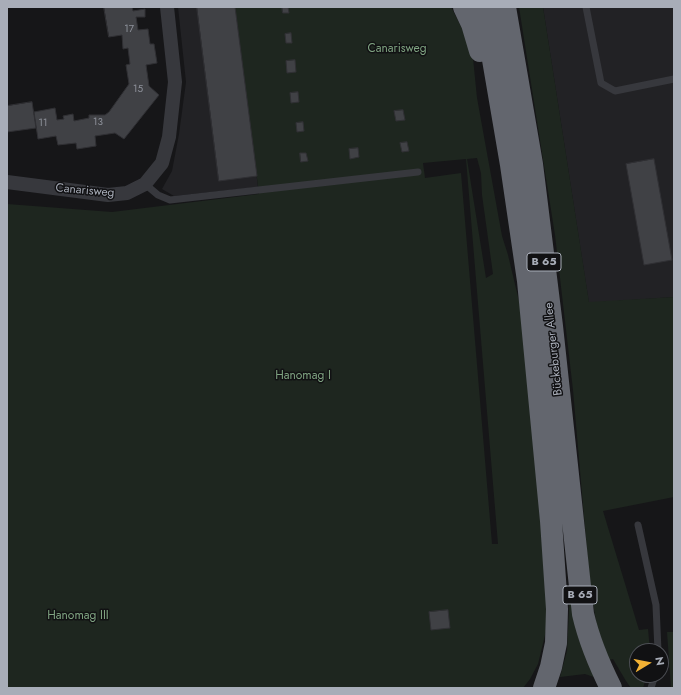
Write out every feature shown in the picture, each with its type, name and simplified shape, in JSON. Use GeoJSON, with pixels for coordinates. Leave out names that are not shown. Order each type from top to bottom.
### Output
{"type":"FeatureCollection","features":[{"type":"Feature","properties":{"kind":"highway"},"geometry":{"type":"LineString","coordinates":[[464,7],[472,24],[481,53],[504,219],[528,281]]}},
{"type":"Feature","properties":{"kind":"highway","name":"Bückeburger Allee"},"geometry":{"type":"LineString","coordinates":[[484,7],[511,165],[528,281],[552,521],[556,589],[556,643],[551,667],[544,688]]}},
{"type":"Feature","properties":{"kind":"highway","name":"Bückeburger Allee"},"geometry":{"type":"LineString","coordinates":[[505,7],[534,179],[552,326],[583,614],[588,637],[611,688]]}},
{"type":"Feature","properties":{"kind":"street","name":"Canarisweg"},"geometry":{"type":"LineString","coordinates":[[7,182],[108,195],[127,193],[145,184],[162,163],[169,136],[175,82],[168,7]]}},
{"type":"Feature","properties":{"kind":"lane"},"geometry":{"type":"LineString","coordinates":[[586,7],[601,83],[614,91],[674,79]]}},
{"type":"Feature","properties":{"kind":"lane"},"geometry":{"type":"LineString","coordinates":[[145,184],[158,195],[170,200],[418,172]]}},
{"type":"Feature","properties":{"kind":"lane"},"geometry":{"type":"LineString","coordinates":[[638,525],[656,605],[658,643]]}},
{"type":"Feature","properties":{"kind":"shaded area"},"geometry":{"type":"Polygon","coordinates":[[[178,7],[235,7],[258,187],[174,196],[162,189],[172,171],[186,82],[178,7]]]}},
{"type":"Feature","properties":{"kind":"shaded area"},"geometry":{"type":"Polygon","coordinates":[[[543,7],[674,7],[674,297],[589,303],[543,7]]]}},
{"type":"Feature","properties":{"kind":"green space","name":"Hanomag I"},"geometry":{"type":"Polygon","coordinates":[[[235,7],[451,7],[472,48],[477,98],[502,236],[524,322],[547,573],[546,631],[538,664],[523,688],[7,688],[7,204],[112,212],[259,194],[235,7]],[[477,158],[467,159],[486,278],[493,274],[482,195],[481,173],[477,158]],[[466,159],[423,163],[425,178],[461,173],[492,544],[498,544],[466,159]]]}},
{"type":"Feature","properties":{"kind":"green space"},"geometry":{"type":"Polygon","coordinates":[[[519,7],[543,7],[589,302],[674,297],[674,497],[603,511],[639,630],[648,629],[649,643],[629,643],[629,683],[645,683],[643,688],[631,688],[613,659],[609,660],[597,627],[590,585],[573,390],[555,235],[519,7]]]}},
{"type":"Feature","properties":{"kind":"green space"},"geometry":{"type":"Polygon","coordinates":[[[570,590],[597,678],[585,674],[560,677],[567,651],[570,590]]]}},
{"type":"Feature","properties":{"kind":"green space"},"geometry":{"type":"Polygon","coordinates":[[[667,632],[674,632],[674,688],[671,688],[669,643],[667,632]]]}},
{"type":"Feature","properties":{"kind":"building"},"geometry":{"type":"Polygon","coordinates":[[[104,7],[132,7],[133,11],[145,9],[145,17],[136,17],[138,30],[148,29],[150,44],[154,44],[157,63],[146,65],[149,86],[159,95],[124,139],[115,133],[95,136],[96,146],[77,149],[76,143],[58,145],[56,136],[38,139],[34,112],[55,108],[57,120],[64,119],[63,116],[73,114],[74,121],[89,118],[89,115],[105,115],[109,112],[129,84],[126,65],[130,64],[128,48],[123,49],[122,35],[109,37],[104,7]]]}},
{"type":"Feature","properties":{"kind":"building"},"geometry":{"type":"Polygon","coordinates":[[[197,7],[235,7],[257,176],[219,181],[197,7]]]}},
{"type":"Feature","properties":{"kind":"building"},"geometry":{"type":"Polygon","coordinates":[[[282,7],[288,7],[289,13],[283,13],[282,7]]]}},
{"type":"Feature","properties":{"kind":"building"},"geometry":{"type":"Polygon","coordinates":[[[291,33],[292,43],[286,43],[285,34],[291,33]]]}},
{"type":"Feature","properties":{"kind":"building"},"geometry":{"type":"Polygon","coordinates":[[[295,60],[296,72],[287,73],[286,61],[295,60]]]}},
{"type":"Feature","properties":{"kind":"building"},"geometry":{"type":"Polygon","coordinates":[[[298,92],[299,102],[291,103],[290,93],[298,92]]]}},
{"type":"Feature","properties":{"kind":"building"},"geometry":{"type":"Polygon","coordinates":[[[32,102],[36,128],[7,132],[7,106],[32,102]]]}},
{"type":"Feature","properties":{"kind":"building"},"geometry":{"type":"Polygon","coordinates":[[[403,110],[405,120],[396,121],[394,111],[403,110]]]}},
{"type":"Feature","properties":{"kind":"building"},"geometry":{"type":"Polygon","coordinates":[[[303,122],[304,131],[297,132],[296,123],[303,122]]]}},
{"type":"Feature","properties":{"kind":"building"},"geometry":{"type":"Polygon","coordinates":[[[407,142],[409,151],[402,152],[400,143],[407,142]]]}},
{"type":"Feature","properties":{"kind":"building"},"geometry":{"type":"Polygon","coordinates":[[[358,148],[359,157],[350,159],[349,149],[358,148]]]}},
{"type":"Feature","properties":{"kind":"building"},"geometry":{"type":"Polygon","coordinates":[[[300,153],[306,153],[308,161],[301,162],[300,153]]]}},
{"type":"Feature","properties":{"kind":"building"},"geometry":{"type":"Polygon","coordinates":[[[654,159],[672,260],[644,265],[626,164],[654,159]]]}},
{"type":"Feature","properties":{"kind":"building"},"geometry":{"type":"Polygon","coordinates":[[[448,610],[450,628],[431,630],[429,612],[448,610]]]}},
{"type":"Feature","properties":{"kind":"park label","name":"Hanomag III"},"geometry":{"type":"Point","coordinates":[78,616]}}]}
